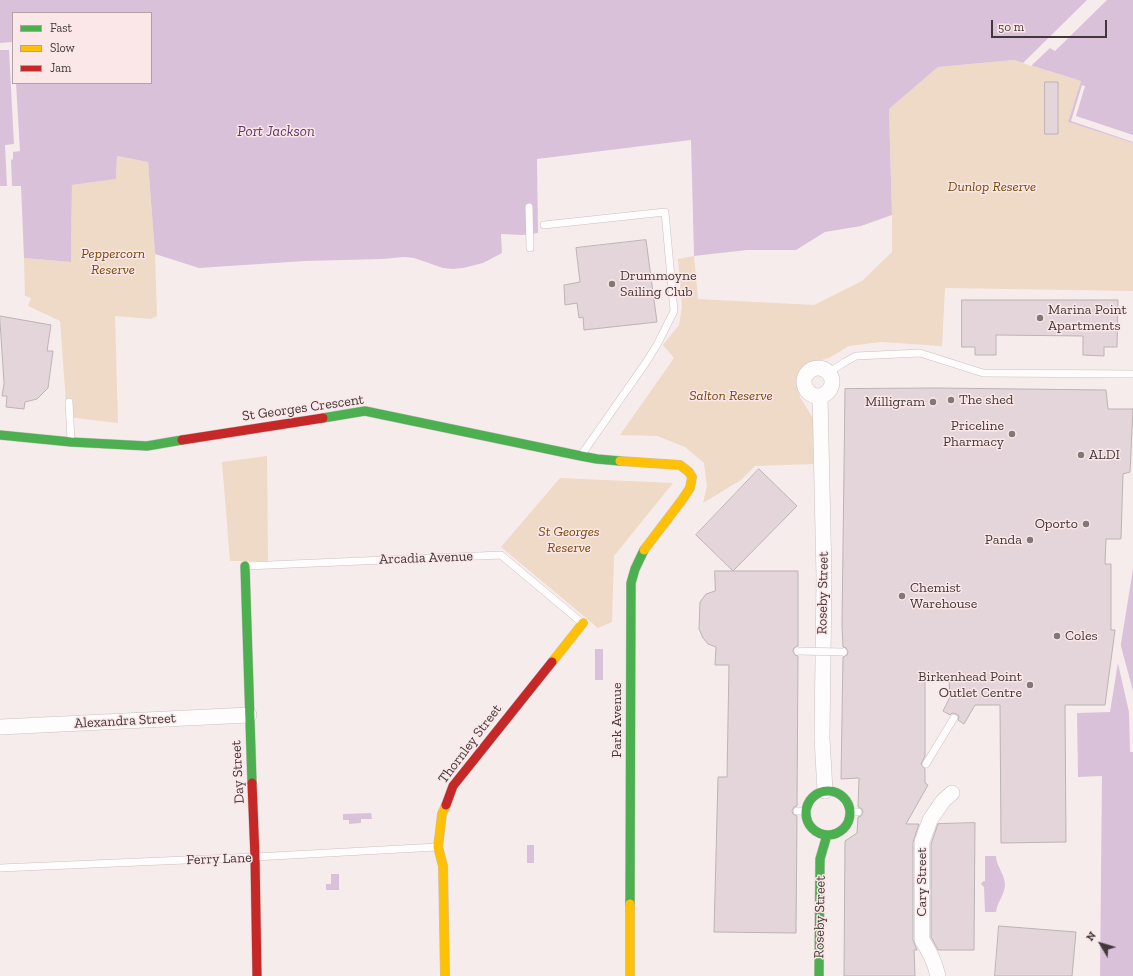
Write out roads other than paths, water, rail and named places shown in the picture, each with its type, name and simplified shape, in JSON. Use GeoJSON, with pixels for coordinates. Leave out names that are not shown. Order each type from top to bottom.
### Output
{"type":"FeatureCollection","features":[{"type":"Feature","properties":{"kind":"street"},"geometry":{"type":"LineString","coordinates":[[820,368],[828,373],[831,377],[831,386],[825,394],[820,396],[811,394],[807,391],[804,383],[805,376],[812,369],[820,368]]}},
{"type":"Feature","properties":{"kind":"street","name":"Roseby Street"},"geometry":{"type":"LineString","coordinates":[[820,396],[824,577],[822,616],[822,738],[825,791]]}},
{"type":"Feature","properties":{"kind":"street","name":"St Georges Crescent"},"geometry":{"type":"LineString","coordinates":[[0,435],[71,442],[147,446],[365,411],[597,459],[680,465],[691,473],[693,482]]}},
{"type":"Feature","properties":{"kind":"street","name":"Park Avenue"},"geometry":{"type":"LineString","coordinates":[[630,976],[631,583],[633,571],[641,554],[687,495],[693,482]]}},
{"type":"Feature","properties":{"kind":"street","name":"Day Street"},"geometry":{"type":"LineString","coordinates":[[245,566],[249,715],[256,857],[257,976]]}},
{"type":"Feature","properties":{"kind":"street","name":"Thornley Street"},"geometry":{"type":"LineString","coordinates":[[445,976],[443,866],[438,847],[442,814],[453,786],[583,623]]}},
{"type":"Feature","properties":{"kind":"street","name":"Alexandra Street"},"geometry":{"type":"LineString","coordinates":[[0,727],[249,715]]}},
{"type":"Feature","properties":{"kind":"street"},"geometry":{"type":"LineString","coordinates":[[825,791],[839,794],[845,799],[854,812],[846,826],[835,834],[820,834],[814,830],[802,811],[813,798],[825,791]]}},
{"type":"Feature","properties":{"kind":"street","name":"Cary Street"},"geometry":{"type":"LineString","coordinates":[[938,976],[932,957],[922,940],[922,842],[930,820],[943,801],[952,794]]}},
{"type":"Feature","properties":{"kind":"street","name":"Roseby Street"},"geometry":{"type":"LineString","coordinates":[[819,976],[820,860],[828,835]]}},
{"type":"Feature","properties":{"kind":"lane"},"geometry":{"type":"LineString","coordinates":[[529,207],[530,248]]}},
{"type":"Feature","properties":{"kind":"lane"},"geometry":{"type":"LineString","coordinates":[[544,225],[665,212],[674,311],[647,361],[581,456]]}},
{"type":"Feature","properties":{"kind":"lane"},"geometry":{"type":"LineString","coordinates":[[828,373],[856,356],[920,353],[983,373],[1133,374]]}},
{"type":"Feature","properties":{"kind":"lane"},"geometry":{"type":"LineString","coordinates":[[69,402],[71,442]]}},
{"type":"Feature","properties":{"kind":"lane","name":"Arcadia Avenue"},"geometry":{"type":"LineString","coordinates":[[245,566],[500,555],[583,623]]}},
{"type":"Feature","properties":{"kind":"lane"},"geometry":{"type":"LineString","coordinates":[[798,651],[843,652]]}},
{"type":"Feature","properties":{"kind":"lane"},"geometry":{"type":"LineString","coordinates":[[926,764],[954,718]]}},
{"type":"Feature","properties":{"kind":"lane","name":"Ferry Lane"},"geometry":{"type":"LineString","coordinates":[[0,868],[256,857],[438,847]]}},
{"type":"Feature","properties":{"kind":"water","name":"Port Jackson"},"geometry":{"type":"Polygon","coordinates":[[[0,0],[1133,0],[1133,143],[1068,122],[1081,81],[1014,60],[938,67],[889,109],[892,215],[861,226],[825,232],[796,250],[747,250],[694,256],[691,140],[537,159],[538,233],[522,235],[501,234],[502,253],[483,263],[453,269],[443,268],[414,258],[404,257],[305,261],[199,268],[155,254],[148,162],[117,156],[116,179],[72,185],[71,262],[24,258],[21,186],[0,186],[0,0]]]}},
{"type":"Feature","properties":{"kind":"water"},"geometry":{"type":"Polygon","coordinates":[[[1133,569],[1133,976],[1100,976],[1102,776],[1078,777],[1077,713],[1110,712],[1133,569]]]}},
{"type":"Feature","properties":{"kind":"water"},"geometry":{"type":"Polygon","coordinates":[[[595,649],[603,649],[603,680],[595,680],[595,649]]]}},
{"type":"Feature","properties":{"kind":"water"},"geometry":{"type":"Polygon","coordinates":[[[371,813],[372,819],[361,819],[361,823],[349,824],[349,820],[343,820],[343,814],[371,813]]]}},
{"type":"Feature","properties":{"kind":"water"},"geometry":{"type":"Polygon","coordinates":[[[527,845],[534,845],[534,863],[527,863],[527,845]]]}},
{"type":"Feature","properties":{"kind":"water"},"geometry":{"type":"Polygon","coordinates":[[[985,856],[996,856],[1005,884],[1004,892],[996,912],[985,912],[984,887],[981,884],[985,881],[985,856]]]}},
{"type":"Feature","properties":{"kind":"water"},"geometry":{"type":"Polygon","coordinates":[[[331,874],[339,874],[339,890],[326,890],[326,884],[331,884],[331,874]]]}},
{"type":"Feature","properties":{"kind":"place","name":"Drummoyne Sailing Club"},"geometry":{"type":"Point","coordinates":[612,284]}},
{"type":"Feature","properties":{"kind":"place","name":"Marina Point Apartments"},"geometry":{"type":"Point","coordinates":[1040,318]}},
{"type":"Feature","properties":{"kind":"place","name":"The shed"},"geometry":{"type":"Point","coordinates":[951,400]}},
{"type":"Feature","properties":{"kind":"place","name":"Milligram"},"geometry":{"type":"Point","coordinates":[933,402]}},
{"type":"Feature","properties":{"kind":"place","name":"Priceline Pharmacy"},"geometry":{"type":"Point","coordinates":[1012,434]}},
{"type":"Feature","properties":{"kind":"place","name":"ALDI"},"geometry":{"type":"Point","coordinates":[1081,455]}},
{"type":"Feature","properties":{"kind":"place","name":"Oporto"},"geometry":{"type":"Point","coordinates":[1086,524]}},
{"type":"Feature","properties":{"kind":"place","name":"Panda"},"geometry":{"type":"Point","coordinates":[1030,540]}},
{"type":"Feature","properties":{"kind":"place","name":"Chemist Warehouse"},"geometry":{"type":"Point","coordinates":[902,596]}},
{"type":"Feature","properties":{"kind":"place","name":"Coles"},"geometry":{"type":"Point","coordinates":[1057,636]}},
{"type":"Feature","properties":{"kind":"place","name":"Birkenhead Point Outlet Centre"},"geometry":{"type":"Point","coordinates":[1030,685]}},
{"type":"Feature","properties":{"kind":"park label","name":"Dunlop Reserve"},"geometry":{"type":"Point","coordinates":[992,187]}},
{"type":"Feature","properties":{"kind":"park label","name":"Peppercorn Reserve"},"geometry":{"type":"Point","coordinates":[113,262]}},
{"type":"Feature","properties":{"kind":"park label","name":"Salton Reserve"},"geometry":{"type":"Point","coordinates":[731,396]}},
{"type":"Feature","properties":{"kind":"park label","name":"St Georges Reserve"},"geometry":{"type":"Point","coordinates":[569,540]}}]}
